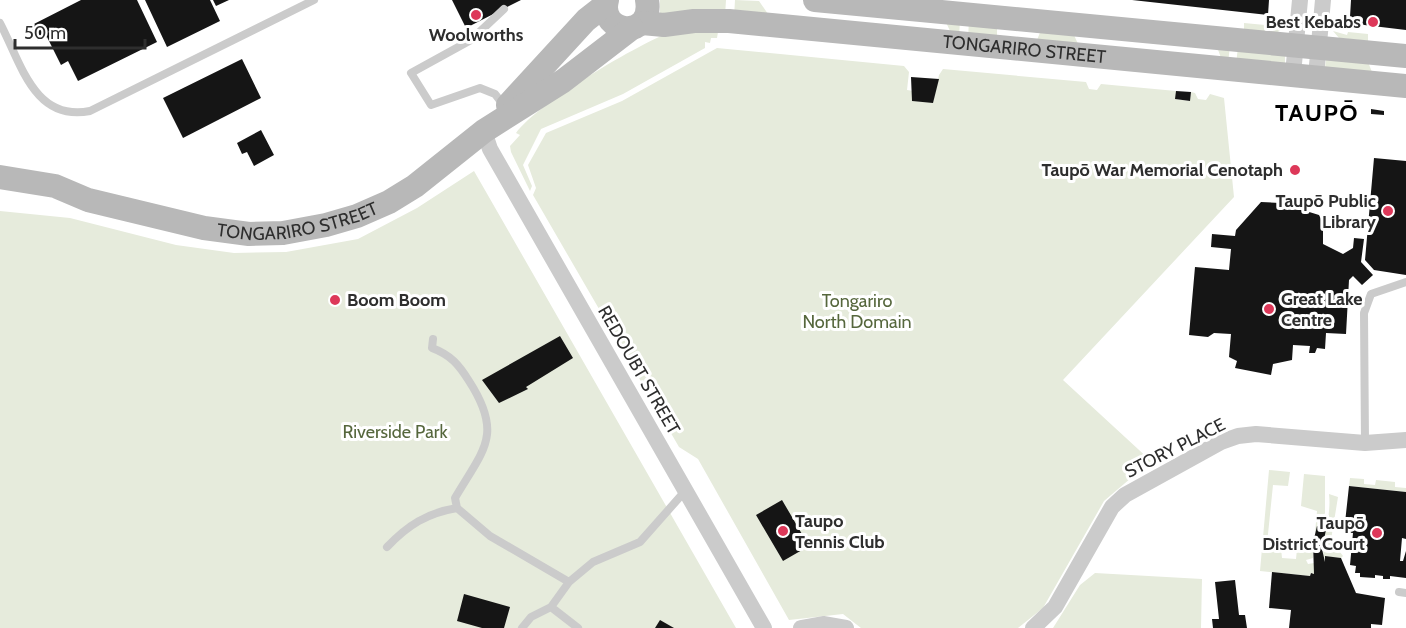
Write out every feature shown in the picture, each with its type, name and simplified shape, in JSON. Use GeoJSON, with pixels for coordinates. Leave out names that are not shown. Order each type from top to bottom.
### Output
{"type":"FeatureCollection","features":[{"type":"Feature","properties":{"kind":"street","name":"TONGARIRO STREET"},"geometry":{"type":"LineString","coordinates":[[815,0],[1018,9],[1295,45],[1406,56]]}},
{"type":"Feature","properties":{"kind":"street"},"geometry":{"type":"LineString","coordinates":[[1300,0],[1295,45],[1304,75]]}},
{"type":"Feature","properties":{"kind":"street"},"geometry":{"type":"LineString","coordinates":[[1304,75],[1319,47],[1323,0]]}},
{"type":"Feature","properties":{"kind":"street","name":"TONGARIRO STREET"},"geometry":{"type":"LineString","coordinates":[[0,177],[56,186],[88,200],[204,228],[249,234],[283,233],[347,219],[389,202],[438,170],[484,131],[606,1]]}},
{"type":"Feature","properties":{"kind":"street"},"geometry":{"type":"LineString","coordinates":[[606,1],[610,20],[616,26],[641,17]]}},
{"type":"Feature","properties":{"kind":"street"},"geometry":{"type":"LineString","coordinates":[[1015,48],[1018,9]]}},
{"type":"Feature","properties":{"kind":"street","name":"TONGARIRO STREET"},"geometry":{"type":"LineString","coordinates":[[484,131],[563,81],[641,17],[664,25],[694,21],[729,21],[1406,86]]}},
{"type":"Feature","properties":{"kind":"street","name":"REDOUBT STREET"},"geometry":{"type":"LineString","coordinates":[[484,131],[490,149],[764,628]]}},
{"type":"Feature","properties":{"kind":"street","name":"TONGARIRO STREET"},"geometry":{"type":"LineString","coordinates":[[0,192],[54,199],[88,200]]}},
{"type":"Feature","properties":{"kind":"street","name":"STORY PLACE"},"geometry":{"type":"LineString","coordinates":[[1033,628],[1055,607],[1112,507],[1125,495],[1203,451],[1229,438],[1246,435],[1365,444],[1406,440]]}},
{"type":"Feature","properties":{"kind":"street"},"geometry":{"type":"LineString","coordinates":[[801,628],[823,624],[846,628]]}},
{"type":"Feature","properties":{"kind":"lane"},"geometry":{"type":"LineString","coordinates":[[0,23],[34,90],[52,109],[78,114],[90,111],[309,1]]}},
{"type":"Feature","properties":{"kind":"lane"},"geometry":{"type":"LineString","coordinates":[[504,9],[487,28],[411,74],[431,105],[480,88],[495,94],[505,108]]}},
{"type":"Feature","properties":{"kind":"lane"},"geometry":{"type":"LineString","coordinates":[[1365,444],[1364,313],[1371,294],[1406,282]]}},
{"type":"Feature","properties":{"kind":"lane"},"geometry":{"type":"LineString","coordinates":[[433,339],[432,348],[444,352],[457,363],[484,406],[489,419],[489,432],[484,449],[455,498],[457,508],[490,536],[568,582]]}},
{"type":"Feature","properties":{"kind":"lane"},"geometry":{"type":"LineString","coordinates":[[522,628],[531,617],[551,607],[568,582],[593,562],[640,542],[686,490]]}},
{"type":"Feature","properties":{"kind":"lane"},"geometry":{"type":"LineString","coordinates":[[387,547],[406,527],[436,511],[457,508]]}},
{"type":"Feature","properties":{"kind":"lane"},"geometry":{"type":"LineString","coordinates":[[551,607],[578,628]]}},
{"type":"Feature","properties":{"kind":"green space"},"geometry":{"type":"Polygon","coordinates":[[[660,0],[726,0],[725,16],[660,13],[660,0]]]}},
{"type":"Feature","properties":{"kind":"green space"},"geometry":{"type":"Polygon","coordinates":[[[735,0],[759,1],[768,14],[950,31],[945,20],[960,20],[959,38],[734,17],[735,0]]]}},
{"type":"Feature","properties":{"kind":"green space"},"geometry":{"type":"Polygon","coordinates":[[[969,20],[997,28],[997,35],[968,39],[969,20]]]}},
{"type":"Feature","properties":{"kind":"green space"},"geometry":{"type":"Polygon","coordinates":[[[1244,23],[1265,25],[1265,27],[1286,27],[1276,33],[1244,29],[1244,23]]]}},
{"type":"Feature","properties":{"kind":"green space"},"geometry":{"type":"Polygon","coordinates":[[[675,30],[718,32],[717,38],[711,38],[710,43],[705,42],[705,48],[623,94],[541,129],[523,165],[532,186],[530,191],[511,152],[510,146],[520,135],[516,133],[545,106],[590,75],[675,30]]]}},
{"type":"Feature","properties":{"kind":"green space"},"geometry":{"type":"Polygon","coordinates":[[[1041,30],[1074,35],[1078,44],[1221,58],[1216,44],[1230,45],[1228,64],[1037,40],[1041,30]]]}},
{"type":"Feature","properties":{"kind":"green space"},"geometry":{"type":"Polygon","coordinates":[[[1333,31],[1347,35],[1348,32],[1368,34],[1368,41],[1339,38],[1333,31]]]}},
{"type":"Feature","properties":{"kind":"green space"},"geometry":{"type":"Polygon","coordinates":[[[1238,46],[1285,54],[1285,64],[1236,65],[1238,46]]]}},
{"type":"Feature","properties":{"kind":"green space","name":"Tongariro North Domain"},"geometry":{"type":"Polygon","coordinates":[[[717,48],[904,66],[909,72],[907,90],[913,91],[912,101],[933,102],[939,75],[943,69],[1086,82],[1089,89],[1097,90],[1101,84],[1176,91],[1176,99],[1189,101],[1191,92],[1195,93],[1198,99],[1206,100],[1210,94],[1224,98],[1234,197],[1063,380],[1151,461],[1104,501],[1043,608],[1018,628],[861,628],[843,614],[789,620],[698,459],[679,447],[533,195],[536,188],[528,165],[546,133],[622,101],[717,48]]]}},
{"type":"Feature","properties":{"kind":"green space"},"geometry":{"type":"Polygon","coordinates":[[[1326,59],[1368,62],[1372,72],[1325,68],[1326,59]]]}},
{"type":"Feature","properties":{"kind":"green space","name":"Riverside Park"},"geometry":{"type":"Polygon","coordinates":[[[474,171],[736,628],[0,628],[0,211],[70,218],[176,245],[234,253],[286,252],[358,239],[417,208],[474,171]]]}},
{"type":"Feature","properties":{"kind":"green space"},"geometry":{"type":"Polygon","coordinates":[[[1269,470],[1290,472],[1288,486],[1273,485],[1267,544],[1281,548],[1282,558],[1296,559],[1297,549],[1313,550],[1313,558],[1306,560],[1308,564],[1314,563],[1314,574],[1311,573],[1310,576],[1260,571],[1269,470]]]}},
{"type":"Feature","properties":{"kind":"green space"},"geometry":{"type":"Polygon","coordinates":[[[1304,474],[1325,476],[1325,513],[1315,533],[1317,511],[1301,506],[1304,474]]]}},
{"type":"Feature","properties":{"kind":"green space"},"geometry":{"type":"Polygon","coordinates":[[[1350,478],[1364,479],[1364,484],[1375,485],[1376,480],[1395,482],[1395,487],[1406,488],[1406,492],[1349,486],[1350,478]]]}},
{"type":"Feature","properties":{"kind":"green space"},"geometry":{"type":"Polygon","coordinates":[[[1329,494],[1338,497],[1331,540],[1343,556],[1341,558],[1325,557],[1324,564],[1323,555],[1329,494]]]}},
{"type":"Feature","properties":{"kind":"green space"},"geometry":{"type":"Polygon","coordinates":[[[1095,573],[1202,579],[1201,628],[1053,628],[1080,585],[1095,573]]]}},
{"type":"Feature","properties":{"kind":"building"},"geometry":{"type":"Polygon","coordinates":[[[81,0],[137,0],[157,42],[78,81],[68,61],[61,65],[47,37],[38,41],[30,26],[81,0]]]}},
{"type":"Feature","properties":{"kind":"building"},"geometry":{"type":"Polygon","coordinates":[[[145,0],[210,0],[220,21],[167,47],[145,0]]]}},
{"type":"Feature","properties":{"kind":"building"},"geometry":{"type":"Polygon","coordinates":[[[213,0],[229,0],[216,6],[213,0]]]}},
{"type":"Feature","properties":{"kind":"building","name":"Woolworths"},"geometry":{"type":"Polygon","coordinates":[[[452,0],[521,0],[466,28],[452,0]]]}},
{"type":"Feature","properties":{"kind":"building"},"geometry":{"type":"Polygon","coordinates":[[[1132,0],[1269,0],[1268,15],[1132,0]]]}},
{"type":"Feature","properties":{"kind":"building"},"geometry":{"type":"Polygon","coordinates":[[[1351,0],[1406,0],[1406,30],[1356,24],[1350,17],[1351,0]]]}},
{"type":"Feature","properties":{"kind":"building"},"geometry":{"type":"Polygon","coordinates":[[[242,59],[261,98],[183,138],[163,98],[242,59]]]}},
{"type":"Feature","properties":{"kind":"building"},"geometry":{"type":"Polygon","coordinates":[[[911,77],[939,79],[933,103],[912,101],[911,77]]]}},
{"type":"Feature","properties":{"kind":"building"},"geometry":{"type":"Polygon","coordinates":[[[1176,91],[1191,92],[1190,101],[1175,99],[1176,91]]]}},
{"type":"Feature","properties":{"kind":"building"},"geometry":{"type":"Polygon","coordinates":[[[1371,109],[1384,111],[1384,115],[1371,114],[1371,109]]]}},
{"type":"Feature","properties":{"kind":"building"},"geometry":{"type":"Polygon","coordinates":[[[261,130],[274,155],[254,166],[247,152],[242,154],[237,143],[261,130]]]}},
{"type":"Feature","properties":{"kind":"building","name":"Taupō Public Library"},"geometry":{"type":"Polygon","coordinates":[[[1374,158],[1406,161],[1406,275],[1374,270],[1365,260],[1374,158]]]}},
{"type":"Feature","properties":{"kind":"building","name":"Great Lake Centre"},"geometry":{"type":"Polygon","coordinates":[[[1261,202],[1280,203],[1319,215],[1323,223],[1323,244],[1343,254],[1353,248],[1354,238],[1364,239],[1361,262],[1373,275],[1362,285],[1353,276],[1349,280],[1346,334],[1326,333],[1325,349],[1317,348],[1315,353],[1309,353],[1310,346],[1293,345],[1292,360],[1273,364],[1271,375],[1235,368],[1237,361],[1229,357],[1231,334],[1214,333],[1208,337],[1189,335],[1195,267],[1229,270],[1231,249],[1211,247],[1212,234],[1235,236],[1236,230],[1261,202]]]}},
{"type":"Feature","properties":{"kind":"building"},"geometry":{"type":"Polygon","coordinates":[[[560,336],[573,358],[526,387],[528,389],[499,403],[482,380],[560,336]]]}},
{"type":"Feature","properties":{"kind":"building","name":"Taupō District Court"},"geometry":{"type":"Polygon","coordinates":[[[1349,486],[1406,492],[1406,539],[1402,538],[1400,561],[1403,561],[1406,551],[1406,578],[1390,576],[1390,579],[1383,579],[1383,576],[1375,575],[1375,578],[1360,577],[1360,573],[1355,573],[1356,566],[1350,565],[1353,533],[1344,532],[1349,486]]]}},
{"type":"Feature","properties":{"kind":"building","name":"Taupo Tennis Club"},"geometry":{"type":"Polygon","coordinates":[[[782,500],[809,546],[783,561],[756,515],[782,500]]]}},
{"type":"Feature","properties":{"kind":"building"},"geometry":{"type":"Polygon","coordinates":[[[1317,526],[1326,530],[1322,549],[1325,562],[1325,556],[1341,558],[1356,593],[1385,598],[1382,625],[1371,624],[1371,628],[1289,628],[1291,610],[1269,608],[1272,572],[1310,576],[1311,573],[1314,574],[1313,543],[1317,526]]]}},
{"type":"Feature","properties":{"kind":"building"},"geometry":{"type":"Polygon","coordinates":[[[1235,580],[1239,615],[1245,615],[1247,628],[1213,628],[1212,619],[1219,619],[1215,582],[1235,580]]]}},
{"type":"Feature","properties":{"kind":"building"},"geometry":{"type":"Polygon","coordinates":[[[464,594],[510,607],[504,628],[482,628],[457,621],[464,594]]]}},
{"type":"Feature","properties":{"kind":"building"},"geometry":{"type":"Polygon","coordinates":[[[660,620],[674,628],[655,628],[660,620]]]}},
{"type":"Feature","properties":{"kind":"place","name":"Woolworths"},"geometry":{"type":"Point","coordinates":[476,15]}},
{"type":"Feature","properties":{"kind":"place","name":"Best Kebabs"},"geometry":{"type":"Point","coordinates":[1373,22]}},
{"type":"Feature","properties":{"kind":"place","name":"Taupō War Memorial Cenotaph"},"geometry":{"type":"Point","coordinates":[1295,170]}},
{"type":"Feature","properties":{"kind":"place","name":"Taupō Public Library"},"geometry":{"type":"Point","coordinates":[1388,211]}},
{"type":"Feature","properties":{"kind":"place","name":"Boom Boom"},"geometry":{"type":"Point","coordinates":[335,300]}},
{"type":"Feature","properties":{"kind":"place","name":"Great Lake Centre"},"geometry":{"type":"Point","coordinates":[1269,309]}},
{"type":"Feature","properties":{"kind":"place","name":"Taupo Tennis Club"},"geometry":{"type":"Point","coordinates":[783,531]}},
{"type":"Feature","properties":{"kind":"place","name":"Taupō District Court"},"geometry":{"type":"Point","coordinates":[1377,533]}},
{"type":"Feature","properties":{"kind":"district","name":"TAUPŌ"},"geometry":{"type":"Point","coordinates":[1317,112]}}]}
